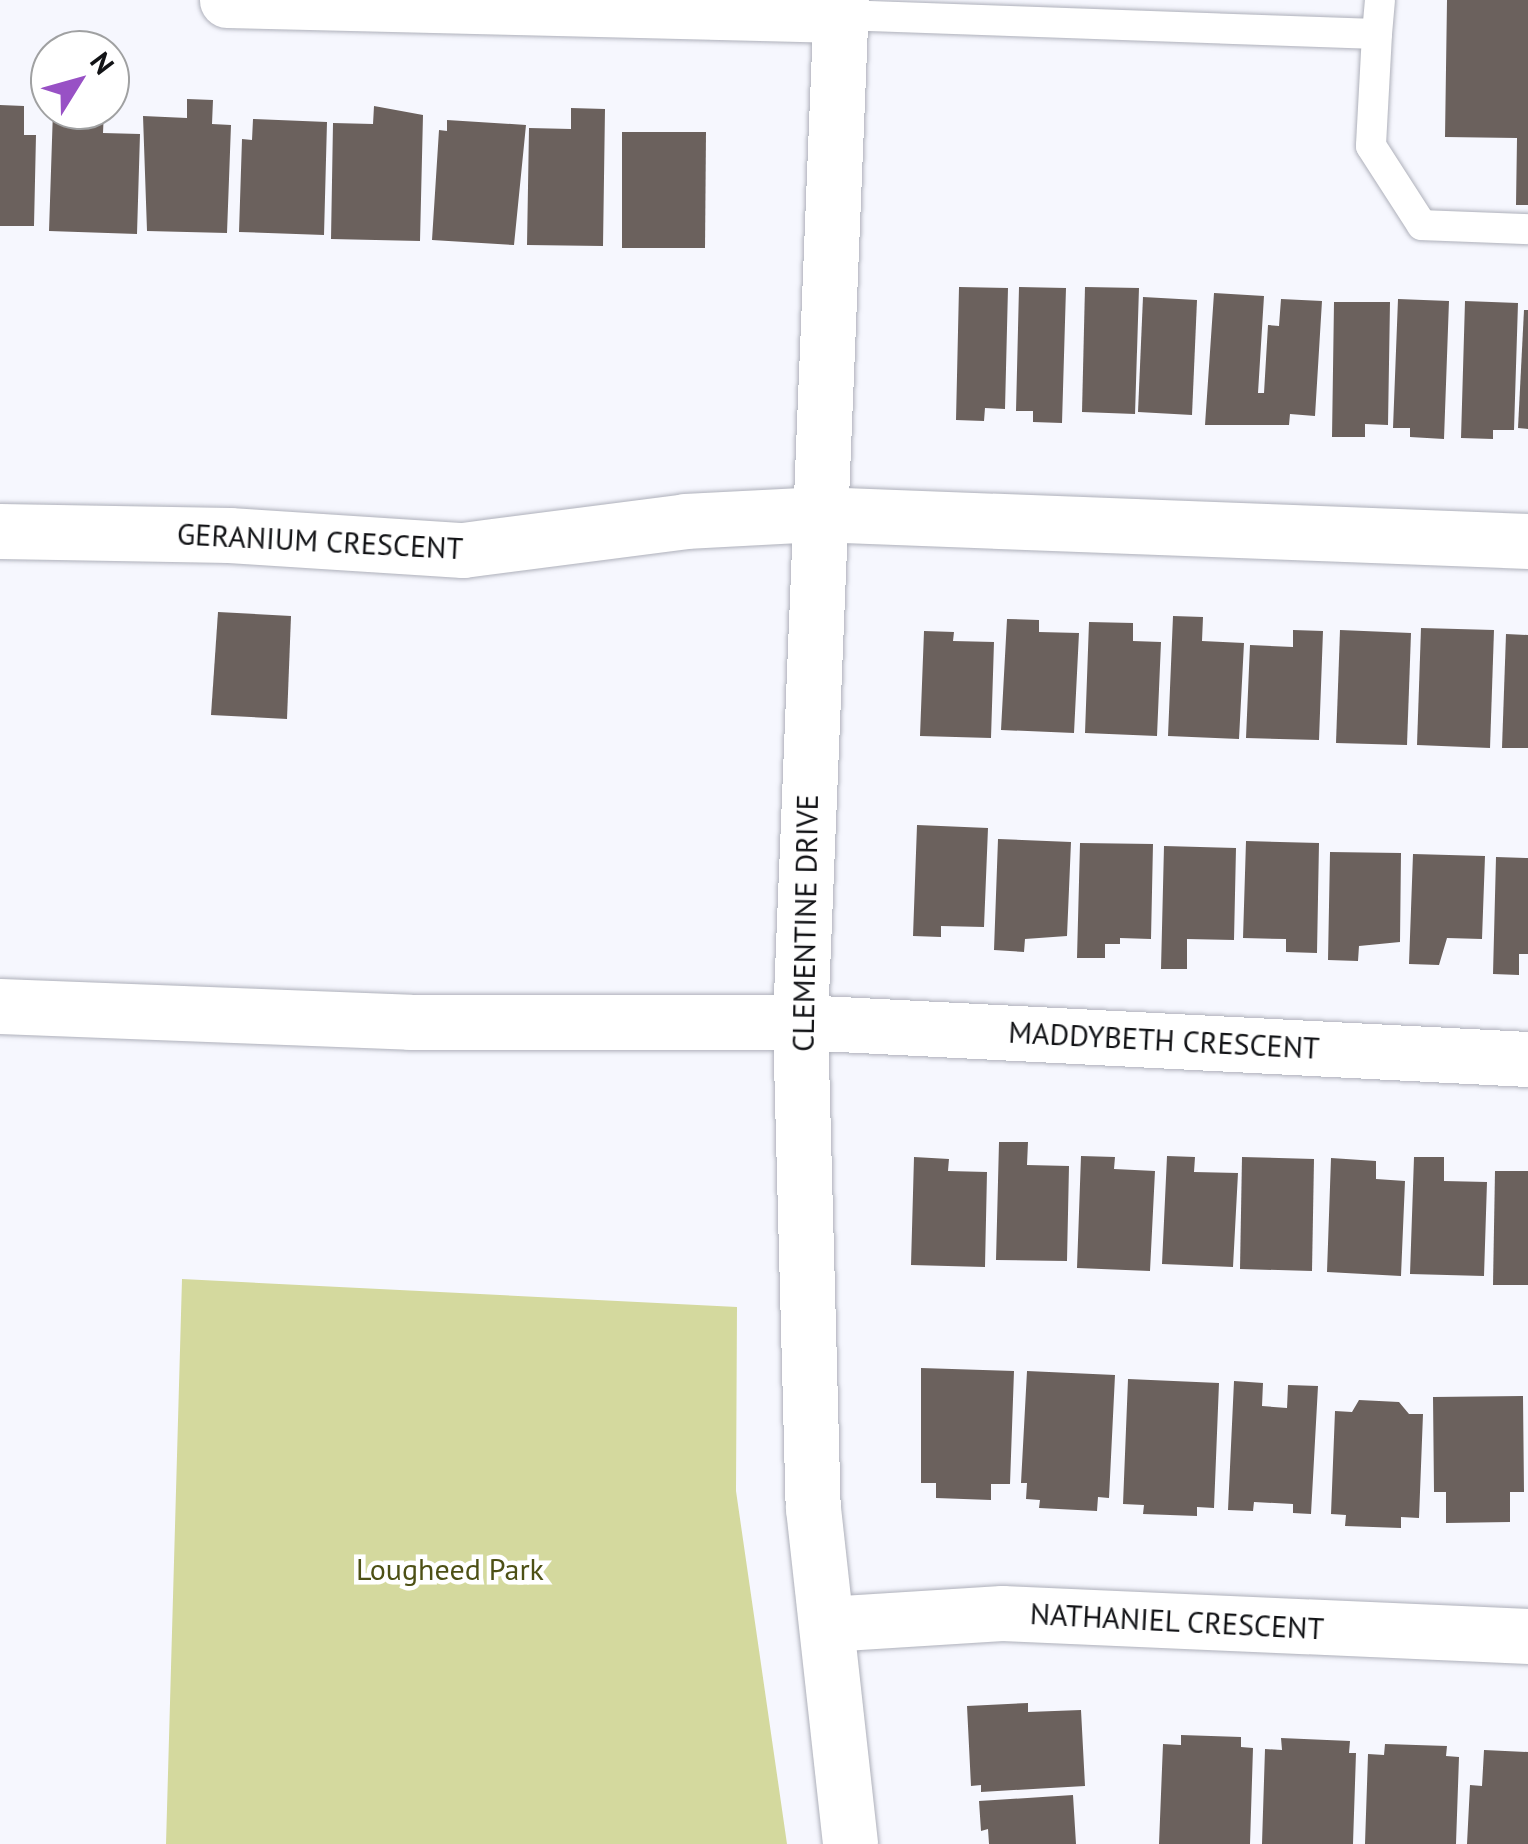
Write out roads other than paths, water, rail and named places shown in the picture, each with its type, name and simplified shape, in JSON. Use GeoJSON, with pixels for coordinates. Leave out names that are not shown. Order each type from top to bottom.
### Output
{"type":"FeatureCollection","features":[{"type":"Feature","properties":{"kind":"street"},"geometry":{"type":"LineString","coordinates":[[227,0],[841,7]]}},
{"type":"Feature","properties":{"kind":"street","name":"CLEMENTINE DRIVE"},"geometry":{"type":"LineString","coordinates":[[841,7],[817,514],[800,1022],[813,1508],[850,1844]]}},
{"type":"Feature","properties":{"kind":"street"},"geometry":{"type":"LineString","coordinates":[[817,514],[1528,541]]}},
{"type":"Feature","properties":{"kind":"street","name":"GERANIUM CRESCENT"},"geometry":{"type":"LineString","coordinates":[[0,531],[229,534],[462,550],[684,520],[817,514]]}},
{"type":"Feature","properties":{"kind":"street"},"geometry":{"type":"LineString","coordinates":[[0,1006],[410,1022],[800,1022]]}},
{"type":"Feature","properties":{"kind":"street","name":"MADDYBETH CRESCENT"},"geometry":{"type":"LineString","coordinates":[[800,1022],[1528,1059]]}},
{"type":"Feature","properties":{"kind":"street","name":"NATHANIEL CRESCENT"},"geometry":{"type":"LineString","coordinates":[[827,1624],[1002,1613],[1528,1636]]}},
{"type":"Feature","properties":{"kind":"lane"},"geometry":{"type":"LineString","coordinates":[[1380,0],[1371,146],[1422,225],[1528,229]]}},
{"type":"Feature","properties":{"kind":"lane"},"geometry":{"type":"LineString","coordinates":[[841,7],[1377,34]]}},
{"type":"Feature","properties":{"kind":"park label","name":"Lougheed Park"},"geometry":{"type":"Point","coordinates":[450,1569]}}]}
